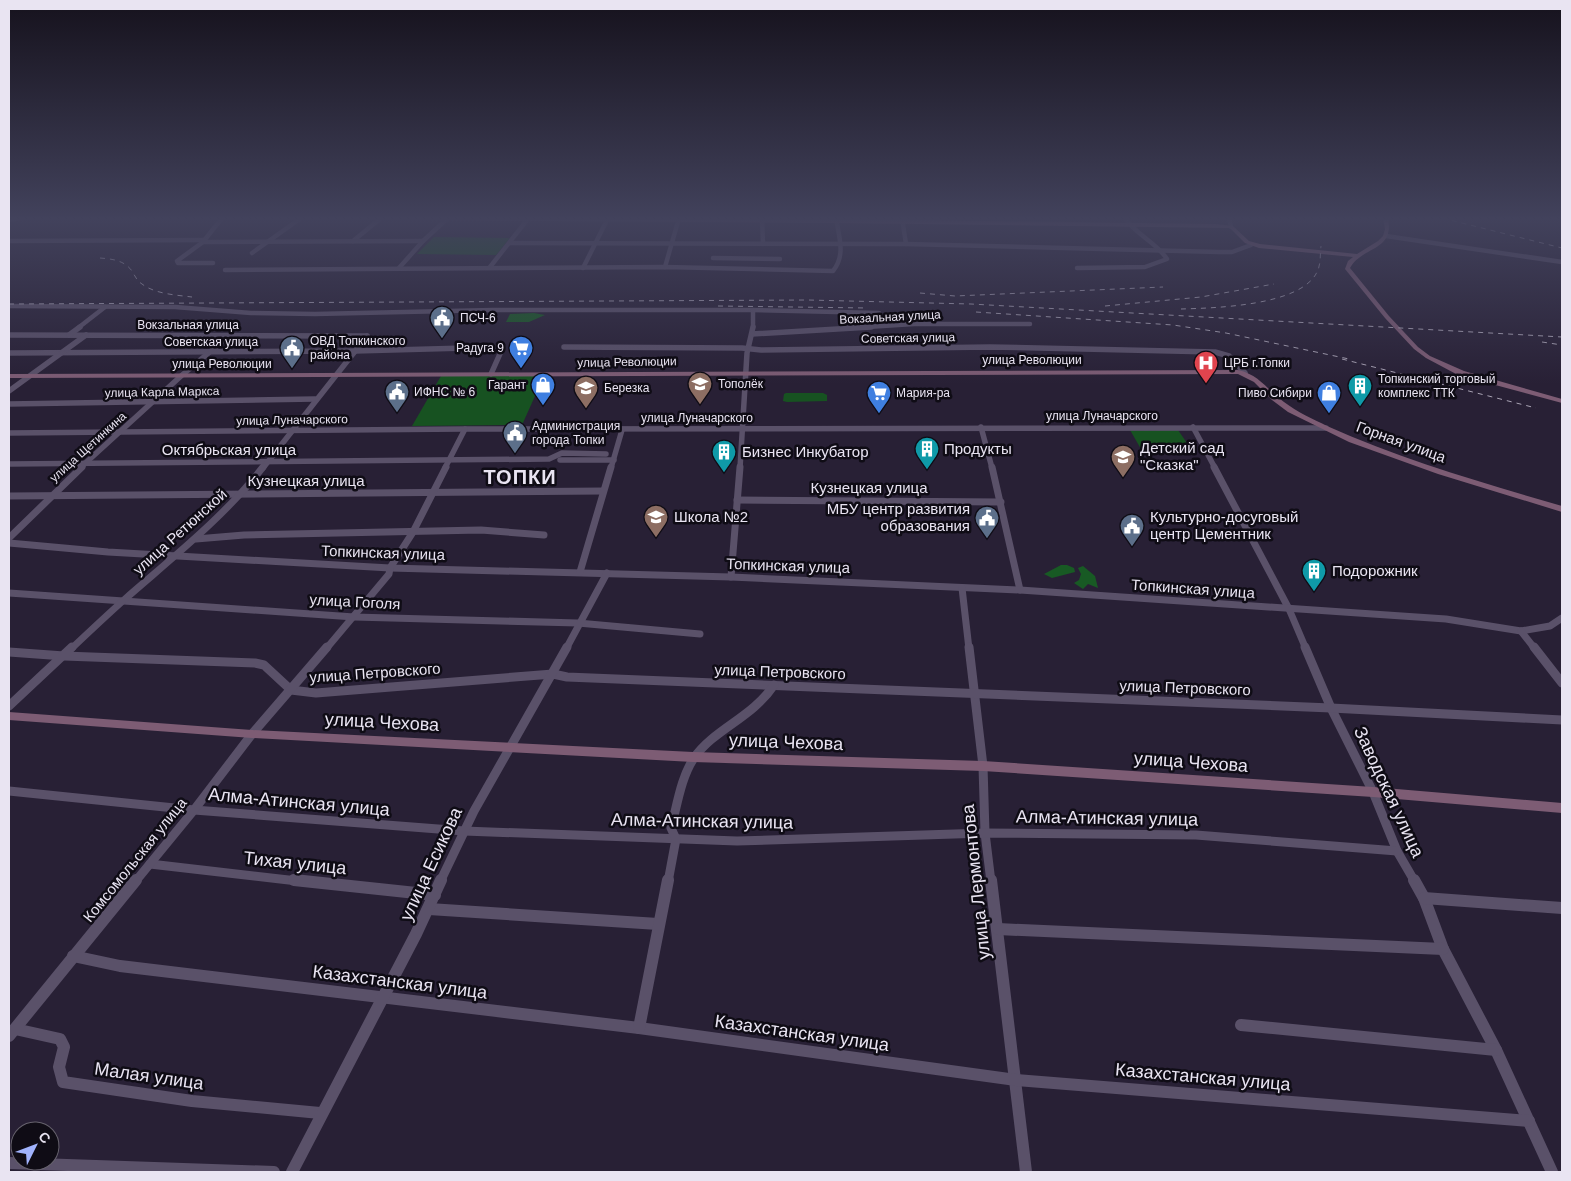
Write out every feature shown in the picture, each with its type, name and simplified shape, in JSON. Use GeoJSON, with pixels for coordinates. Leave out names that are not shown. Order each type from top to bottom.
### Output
{"type":"FeatureCollection","features":[{"type":"Feature","properties":{"kind":"street"},"geometry":{"type":"LineString","coordinates":[[1351,273],[1387,317],[1422,353],[1444,366],[1472,376],[1562,401]]}},
{"type":"Feature","properties":{"kind":"street"},"geometry":{"type":"LineString","coordinates":[[9,306],[175,307],[251,313],[315,314],[473,310],[753,310],[879,313]]}},
{"type":"Feature","properties":{"kind":"street"},"geometry":{"type":"LineString","coordinates":[[69,335],[106,306]]}},
{"type":"Feature","properties":{"kind":"street"},"geometry":{"type":"LineString","coordinates":[[730,577],[748,349],[752,334],[753,310]]}},
{"type":"Feature","properties":{"kind":"street","name":"Вокзальная улица"},"geometry":{"type":"LineString","coordinates":[[752,334],[914,324],[1030,324]]}},
{"type":"Feature","properties":{"kind":"street","name":"Вокзальная улица"},"geometry":{"type":"LineString","coordinates":[[9,335],[367,336]]}},
{"type":"Feature","properties":{"kind":"street"},"geometry":{"type":"LineString","coordinates":[[9,391],[86,335]]}},
{"type":"Feature","properties":{"kind":"street","name":"улица Щетинкина"},"geometry":{"type":"LineString","coordinates":[[9,538],[51,495],[181,376],[230,335]]}},
{"type":"Feature","properties":{"kind":"street","name":"улица Ретюнской"},"geometry":{"type":"LineString","coordinates":[[9,706],[124,600],[196,539],[242,494],[315,399],[367,336]]}},
{"type":"Feature","properties":{"kind":"street","name":"Советская улица"},"geometry":{"type":"LineString","coordinates":[[9,353],[356,351],[504,347],[491,374]]}},
{"type":"Feature","properties":{"kind":"street","name":"Советская улица"},"geometry":{"type":"LineString","coordinates":[[564,347],[748,349],[990,347],[1215,352],[1229,356],[1245,373]]}},
{"type":"Feature","properties":{"kind":"street","name":"улица Революции"},"geometry":{"type":"LineString","coordinates":[[9,376],[747,372],[1233,371],[1245,373]]}},
{"type":"Feature","properties":{"kind":"street","name":"Горная улица"},"geometry":{"type":"LineString","coordinates":[[1245,373],[1255,378],[1281,404],[1326,428],[1427,467],[1562,509]]}},
{"type":"Feature","properties":{"kind":"street","name":"улица Карла Маркса"},"geometry":{"type":"LineString","coordinates":[[9,404],[315,399]]}},
{"type":"Feature","properties":{"kind":"street"},"geometry":{"type":"LineString","coordinates":[[981,427],[1001,502],[1020,590]]}},
{"type":"Feature","properties":{"kind":"street","name":"улица Луначарского"},"geometry":{"type":"LineString","coordinates":[[9,433],[981,427],[1326,428]]}},
{"type":"Feature","properties":{"kind":"street","name":"Заводская улица"},"geometry":{"type":"LineString","coordinates":[[1193,427],[1288,609],[1331,708],[1373,792],[1397,851],[1424,898],[1444,949],[1496,1050],[1552,1172]]}},
{"type":"Feature","properties":{"kind":"street","name":"Комсомольская улица"},"geometry":{"type":"LineString","coordinates":[[12,1032],[194,810],[252,734],[389,574],[390,568],[413,532],[431,493],[465,429]]}},
{"type":"Feature","properties":{"kind":"street"},"geometry":{"type":"LineString","coordinates":[[580,572],[622,430]]}},
{"type":"Feature","properties":{"kind":"street","name":"Октябрьская улица"},"geometry":{"type":"LineString","coordinates":[[9,464],[267,463],[450,459],[549,460],[562,454],[606,454]]}},
{"type":"Feature","properties":{"kind":"street"},"geometry":{"type":"LineString","coordinates":[[560,460],[614,460]]}},
{"type":"Feature","properties":{"kind":"street","name":"Кузнецкая улица"},"geometry":{"type":"LineString","coordinates":[[9,496],[603,491]]}},
{"type":"Feature","properties":{"kind":"street","name":"Кузнецкая улица"},"geometry":{"type":"LineString","coordinates":[[737,500],[1001,502]]}},
{"type":"Feature","properties":{"kind":"street","name":"Топкинская улица"},"geometry":{"type":"LineString","coordinates":[[196,539],[244,534],[315,535],[481,530],[544,535]]}},
{"type":"Feature","properties":{"kind":"street","name":"Топкинская улица"},"geometry":{"type":"LineString","coordinates":[[9,543],[176,556],[390,568],[730,577],[1020,590],[1446,619],[1521,631],[1550,626],[1562,618]]}},
{"type":"Feature","properties":{"kind":"street","name":"улица Есикова"},"geometry":{"type":"LineString","coordinates":[[292,1172],[320,1113],[429,909],[464,831],[510,746],[553,674],[578,623],[607,574]]}},
{"type":"Feature","properties":{"kind":"street","name":"улица Лермонтова"},"geometry":{"type":"LineString","coordinates":[[962,588],[983,766],[985,833],[1026,1172]]}},
{"type":"Feature","properties":{"kind":"street","name":"улица Гоголя"},"geometry":{"type":"LineString","coordinates":[[9,593],[354,617],[578,623],[700,634]]}},
{"type":"Feature","properties":{"kind":"street"},"geometry":{"type":"LineString","coordinates":[[1521,631],[1562,683]]}},
{"type":"Feature","properties":{"kind":"street","name":"улица Петровского"},"geometry":{"type":"LineString","coordinates":[[9,652],[64,656],[255,663],[264,665],[291,690],[316,694],[553,674],[1562,720]]}},
{"type":"Feature","properties":{"kind":"street"},"geometry":{"type":"LineString","coordinates":[[639,1028],[676,839],[671,828],[693,757],[713,737],[742,719],[758,706],[774,685]]}},
{"type":"Feature","properties":{"kind":"street","name":"улица Чехова"},"geometry":{"type":"LineString","coordinates":[[9,716],[252,734],[693,757],[983,766],[1373,792],[1562,808]]}},
{"type":"Feature","properties":{"kind":"street","name":"Алма-Атинская улица"},"geometry":{"type":"LineString","coordinates":[[9,791],[194,810],[464,831],[737,840],[985,833],[1196,835],[1397,851]]}},
{"type":"Feature","properties":{"kind":"street","name":"Тихая улица"},"geometry":{"type":"LineString","coordinates":[[150,864],[436,895]]}},
{"type":"Feature","properties":{"kind":"street"},"geometry":{"type":"LineString","coordinates":[[1424,898],[1562,908]]}},
{"type":"Feature","properties":{"kind":"street"},"geometry":{"type":"LineString","coordinates":[[429,909],[658,924]]}},
{"type":"Feature","properties":{"kind":"street"},"geometry":{"type":"LineString","coordinates":[[998,929],[1444,949]]}},
{"type":"Feature","properties":{"kind":"street","name":"Казахстанская улица"},"geometry":{"type":"LineString","coordinates":[[73,956],[120,966],[639,1028],[1016,1080],[1528,1121]]}},
{"type":"Feature","properties":{"kind":"street"},"geometry":{"type":"LineString","coordinates":[[1241,1025],[1496,1050]]}},
{"type":"Feature","properties":{"kind":"street","name":"Малая улица"},"geometry":{"type":"LineString","coordinates":[[12,1032],[60,1039],[64,1047],[59,1068],[63,1082],[192,1101],[320,1113]]}},
{"type":"Feature","properties":{"kind":"street"},"geometry":{"type":"LineString","coordinates":[[9,1163],[274,1172]]}},
{"type":"Feature","properties":{"kind":"green space"},"geometry":{"type":"Polygon","coordinates":[[[534,313],[545,315],[529,322],[506,322],[510,314],[534,313]]]}},
{"type":"Feature","properties":{"kind":"green space"},"geometry":{"type":"Polygon","coordinates":[[[441,376],[544,376],[522,425],[412,426],[441,376]]]}},
{"type":"Feature","properties":{"kind":"green space"},"geometry":{"type":"Polygon","coordinates":[[[823,393],[827,395],[827,401],[787,402],[783,401],[784,394],[823,393]]]}},
{"type":"Feature","properties":{"kind":"green space"},"geometry":{"type":"Polygon","coordinates":[[[1130,430],[1178,430],[1191,449],[1141,449],[1130,430]]]}},
{"type":"Feature","properties":{"kind":"green space"},"geometry":{"type":"Polygon","coordinates":[[[1061,565],[1074,568],[1075,572],[1052,578],[1044,574],[1061,565]]]}},
{"type":"Feature","properties":{"kind":"green space"},"geometry":{"type":"Polygon","coordinates":[[[1083,566],[1095,576],[1098,588],[1088,584],[1083,589],[1074,583],[1079,580],[1081,574],[1078,568],[1083,566]]]}},
{"type":"Feature","properties":{"kind":"railway"},"geometry":{"type":"LineString","coordinates":[[133,273],[139,281],[153,290],[166,294],[192,297]]}},
{"type":"Feature","properties":{"kind":"railway"},"geometry":{"type":"LineString","coordinates":[[1181,309],[1234,306],[1276,298],[1294,292],[1308,283],[1316,273]]}},
{"type":"Feature","properties":{"kind":"railway"},"geometry":{"type":"LineString","coordinates":[[1105,306],[1201,297],[1274,284]]}},
{"type":"Feature","properties":{"kind":"railway"},"geometry":{"type":"LineString","coordinates":[[920,293],[955,296],[1163,287]]}},
{"type":"Feature","properties":{"kind":"railway"},"geometry":{"type":"LineString","coordinates":[[9,304],[808,300],[971,304],[1562,337]]}},
{"type":"Feature","properties":{"kind":"railway"},"geometry":{"type":"LineString","coordinates":[[718,306],[868,308]]}},
{"type":"Feature","properties":{"kind":"railway"},"geometry":{"type":"LineString","coordinates":[[976,312],[1173,325],[1226,333],[1349,359]]}},
{"type":"Feature","properties":{"kind":"railway"},"geometry":{"type":"LineString","coordinates":[[1542,342],[1562,345]]}},
{"type":"Feature","properties":{"kind":"railway"},"geometry":{"type":"LineString","coordinates":[[1342,359],[1536,408]]}},
{"type":"Feature","properties":{"kind":"place","name":"ПСЧ-6"},"geometry":{"type":"Point","coordinates":[442,339]}},
{"type":"Feature","properties":{"kind":"place","name":"ОВД Топкинского района"},"geometry":{"type":"Point","coordinates":[292,369]}},
{"type":"Feature","properties":{"kind":"place","name":"Радуга 9"},"geometry":{"type":"Point","coordinates":[521,369]}},
{"type":"Feature","properties":{"kind":"place","name":"ЦРБ г.Топки"},"geometry":{"type":"Point","coordinates":[1206,384]}},
{"type":"Feature","properties":{"kind":"place","name":"Тополёк"},"geometry":{"type":"Point","coordinates":[700,405]}},
{"type":"Feature","properties":{"kind":"place","name":"Гарант"},"geometry":{"type":"Point","coordinates":[543,406]}},
{"type":"Feature","properties":{"kind":"place","name":"Топкинский торговый комплекс ТТК"},"geometry":{"type":"Point","coordinates":[1360,407]}},
{"type":"Feature","properties":{"kind":"place","name":"Березка"},"geometry":{"type":"Point","coordinates":[586,409]}},
{"type":"Feature","properties":{"kind":"place","name":"ИФНС № 6"},"geometry":{"type":"Point","coordinates":[397,413]}},
{"type":"Feature","properties":{"kind":"place","name":"Мария-ра"},"geometry":{"type":"Point","coordinates":[879,414]}},
{"type":"Feature","properties":{"kind":"place","name":"Пиво Сибири"},"geometry":{"type":"Point","coordinates":[1329,414]}},
{"type":"Feature","properties":{"kind":"place","name":"Администрация города Топки"},"geometry":{"type":"Point","coordinates":[515,454]}},
{"type":"Feature","properties":{"kind":"place","name":"Продукты"},"geometry":{"type":"Point","coordinates":[927,470]}},
{"type":"Feature","properties":{"kind":"place","name":"Бизнес Инкубатор"},"geometry":{"type":"Point","coordinates":[724,473]}},
{"type":"Feature","properties":{"kind":"place","name":"Детский сад \"Сказка\""},"geometry":{"type":"Point","coordinates":[1123,478]}},
{"type":"Feature","properties":{"kind":"place","name":"Школа №2"},"geometry":{"type":"Point","coordinates":[656,538]}},
{"type":"Feature","properties":{"kind":"place","name":"МБУ центр развития образования"},"geometry":{"type":"Point","coordinates":[987,539]}},
{"type":"Feature","properties":{"kind":"place","name":"Культурно-досуговый центр Цементник"},"geometry":{"type":"Point","coordinates":[1132,547]}},
{"type":"Feature","properties":{"kind":"place","name":"Подорожник"},"geometry":{"type":"Point","coordinates":[1314,592]}},
{"type":"Feature","properties":{"kind":"district","name":"ТОПКИ"},"geometry":{"type":"Point","coordinates":[520,477]}}]}
